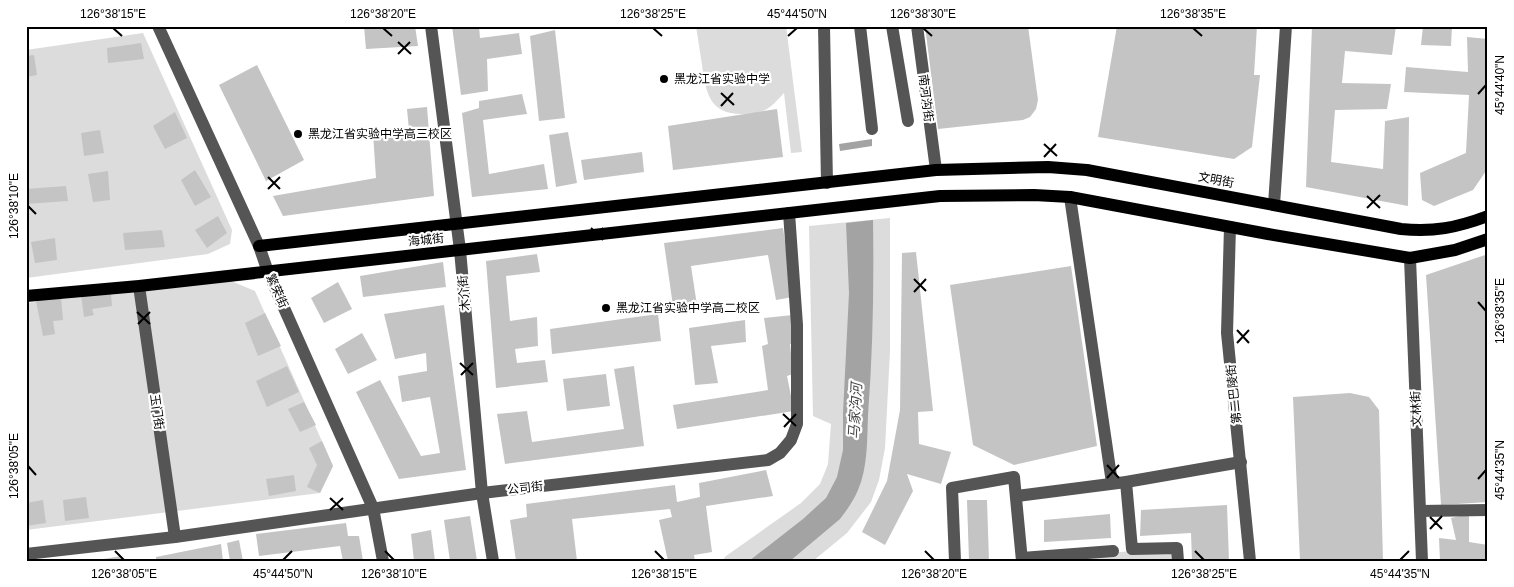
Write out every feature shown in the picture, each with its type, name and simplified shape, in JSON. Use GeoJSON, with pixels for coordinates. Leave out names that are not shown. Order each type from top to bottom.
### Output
{"type":"FeatureCollection","features":[{"type":"Feature","properties":{"kind":"main road","name":"文明街"},"geometry":{"type":"LineString","coordinates":[[827,183],[936,170],[1048,167],[1087,170],[1401,229],[1424,231],[1446,229],[1488,216]]}},
{"type":"Feature","properties":{"kind":"main road","name":"海城街"},"geometry":{"type":"LineString","coordinates":[[258,246],[827,183]]}},
{"type":"Feature","properties":{"kind":"main road","name":"海城街"},"geometry":{"type":"LineString","coordinates":[[26,296],[268,272],[940,196],[1070,197]]}},
{"type":"Feature","properties":{"kind":"main road"},"geometry":{"type":"LineString","coordinates":[[1070,197],[1410,258],[1454,250],[1488,239]]}},
{"type":"Feature","properties":{"kind":"street","name":"繁荣街"},"geometry":{"type":"LineString","coordinates":[[158,26],[258,246],[373,508],[383,561]]}},
{"type":"Feature","properties":{"kind":"street","name":"木介街"},"geometry":{"type":"LineString","coordinates":[[432,26],[460,250],[482,493],[492,561]]}},
{"type":"Feature","properties":{"kind":"street"},"geometry":{"type":"LineString","coordinates":[[824,26],[827,183]]}},
{"type":"Feature","properties":{"kind":"street"},"geometry":{"type":"LineString","coordinates":[[860,26],[872,129]]}},
{"type":"Feature","properties":{"kind":"street"},"geometry":{"type":"LineString","coordinates":[[892,26],[908,121]]}},
{"type":"Feature","properties":{"kind":"street","name":"南河沟街"},"geometry":{"type":"LineString","coordinates":[[917,26],[936,170]]}},
{"type":"Feature","properties":{"kind":"street"},"geometry":{"type":"LineString","coordinates":[[1274,205],[1286,26]]}},
{"type":"Feature","properties":{"kind":"street"},"geometry":{"type":"LineString","coordinates":[[1070,197],[1112,483]]}},
{"type":"Feature","properties":{"kind":"street","name":"公司街"},"geometry":{"type":"LineString","coordinates":[[26,554],[175,537],[482,493],[768,460],[780,453],[791,440],[797,424],[797,325],[789,213]]}},
{"type":"Feature","properties":{"kind":"street","name":"第二巴陵街"},"geometry":{"type":"LineString","coordinates":[[1230,226],[1227,334],[1250,561]]}},
{"type":"Feature","properties":{"kind":"street","name":"文林街"},"geometry":{"type":"LineString","coordinates":[[1410,258],[1422,561]]}},
{"type":"Feature","properties":{"kind":"street","name":"玉门街"},"geometry":{"type":"LineString","coordinates":[[139,286],[175,537]]}},
{"type":"Feature","properties":{"kind":"street"},"geometry":{"type":"LineString","coordinates":[[1017,496],[1126,482],[1241,462]]}},
{"type":"Feature","properties":{"kind":"street"},"geometry":{"type":"LineString","coordinates":[[955,561],[952,488],[1014,477],[1022,559],[1113,556],[1132,549],[1177,548],[1178,561]]}},
{"type":"Feature","properties":{"kind":"street"},"geometry":{"type":"LineString","coordinates":[[1126,482],[1132,549]]}},
{"type":"Feature","properties":{"kind":"street"},"geometry":{"type":"LineString","coordinates":[[1420,511],[1488,510]]}},
{"type":"Feature","properties":{"kind":"shaded area"},"geometry":{"type":"Polygon","coordinates":[[[696,26],[786,26],[802,152],[791,153],[784,93],[763,111],[744,114],[724,111],[717,107],[708,94],[705,85],[696,26]]]}},
{"type":"Feature","properties":{"kind":"shaded area"},"geometry":{"type":"Polygon","coordinates":[[[143,33],[232,230],[230,244],[208,254],[26,278],[26,50],[143,33]]]}},
{"type":"Feature","properties":{"kind":"shaded area"},"geometry":{"type":"Polygon","coordinates":[[[890,218],[890,351],[885,448],[879,480],[871,502],[847,533],[813,561],[722,561],[726,556],[801,503],[820,484],[828,464],[831,424],[813,416],[809,226],[890,218]]]}},
{"type":"Feature","properties":{"kind":"shaded area"},"geometry":{"type":"Polygon","coordinates":[[[231,281],[255,291],[333,466],[320,493],[26,530],[26,303],[231,281]]]}},
{"type":"Feature","properties":{"kind":"shaded area"},"geometry":{"type":"Polygon","coordinates":[[[1177,548],[1178,561],[989,561],[1177,548]]]}},
{"type":"Feature","properties":{"kind":"water"},"geometry":{"type":"Polygon","coordinates":[[[872,139],[872,146],[840,151],[839,144],[872,139]]]}},
{"type":"Feature","properties":{"kind":"water","name":"马家沟河"},"geometry":{"type":"Polygon","coordinates":[[[873,220],[871,366],[866,453],[864,472],[858,490],[848,509],[840,519],[790,561],[749,561],[803,519],[826,498],[837,477],[843,450],[849,293],[846,223],[873,220]]]}},
{"type":"Feature","properties":{"kind":"building"},"geometry":{"type":"Polygon","coordinates":[[[364,26],[415,26],[418,46],[366,49],[364,26]]]}},
{"type":"Feature","properties":{"kind":"building"},"geometry":{"type":"Polygon","coordinates":[[[452,26],[479,26],[480,38],[519,33],[522,54],[487,59],[488,91],[461,95],[452,26]]]}},
{"type":"Feature","properties":{"kind":"building"},"geometry":{"type":"Polygon","coordinates":[[[925,26],[1028,26],[1038,100],[1036,109],[1030,117],[1023,120],[938,129],[925,26]]]}},
{"type":"Feature","properties":{"kind":"building"},"geometry":{"type":"Polygon","coordinates":[[[1117,26],[1257,26],[1254,75],[1260,75],[1252,147],[1234,159],[1098,137],[1117,26]]]}},
{"type":"Feature","properties":{"kind":"building"},"geometry":{"type":"Polygon","coordinates":[[[1312,26],[1396,26],[1392,55],[1345,51],[1342,83],[1391,84],[1387,109],[1335,110],[1331,162],[1383,169],[1385,121],[1409,117],[1408,206],[1306,187],[1312,26]]]}},
{"type":"Feature","properties":{"kind":"building"},"geometry":{"type":"Polygon","coordinates":[[[1423,26],[1452,26],[1451,46],[1421,45],[1423,26]]]}},
{"type":"Feature","properties":{"kind":"building"},"geometry":{"type":"Polygon","coordinates":[[[555,30],[565,118],[539,121],[530,36],[555,30]]]}},
{"type":"Feature","properties":{"kind":"building"},"geometry":{"type":"Polygon","coordinates":[[[1467,37],[1488,39],[1488,168],[1473,190],[1434,206],[1422,200],[1420,173],[1466,153],[1469,95],[1404,92],[1406,67],[1468,72],[1467,37]]]}},
{"type":"Feature","properties":{"kind":"building"},"geometry":{"type":"Polygon","coordinates":[[[141,43],[144,59],[108,63],[107,48],[141,43]]]}},
{"type":"Feature","properties":{"kind":"building"},"geometry":{"type":"Polygon","coordinates":[[[34,55],[37,75],[26,77],[26,56],[34,55]]]}},
{"type":"Feature","properties":{"kind":"building"},"geometry":{"type":"Polygon","coordinates":[[[257,65],[304,160],[266,181],[219,85],[257,65]]]}},
{"type":"Feature","properties":{"kind":"building"},"geometry":{"type":"Polygon","coordinates":[[[522,94],[527,114],[483,120],[489,174],[544,164],[548,189],[472,197],[462,113],[479,108],[479,101],[522,94]]]}},
{"type":"Feature","properties":{"kind":"building"},"geometry":{"type":"Polygon","coordinates":[[[427,107],[434,196],[283,216],[273,196],[376,178],[373,133],[409,130],[407,109],[427,107]]]}},
{"type":"Feature","properties":{"kind":"building"},"geometry":{"type":"Polygon","coordinates":[[[777,109],[783,157],[673,170],[668,126],[777,109]]]}},
{"type":"Feature","properties":{"kind":"building"},"geometry":{"type":"Polygon","coordinates":[[[175,112],[187,138],[165,149],[153,126],[175,112]]]}},
{"type":"Feature","properties":{"kind":"building"},"geometry":{"type":"Polygon","coordinates":[[[100,130],[104,153],[84,156],[81,133],[100,130]]]}},
{"type":"Feature","properties":{"kind":"building"},"geometry":{"type":"Polygon","coordinates":[[[568,132],[577,183],[556,187],[549,135],[568,132]]]}},
{"type":"Feature","properties":{"kind":"building"},"geometry":{"type":"Polygon","coordinates":[[[642,152],[644,172],[584,180],[581,160],[642,152]]]}},
{"type":"Feature","properties":{"kind":"building"},"geometry":{"type":"Polygon","coordinates":[[[195,170],[211,197],[195,206],[181,180],[195,170]]]}},
{"type":"Feature","properties":{"kind":"building"},"geometry":{"type":"Polygon","coordinates":[[[108,171],[110,200],[93,202],[88,174],[108,171]]]}},
{"type":"Feature","properties":{"kind":"building"},"geometry":{"type":"Polygon","coordinates":[[[66,186],[68,201],[26,204],[26,189],[66,186]]]}},
{"type":"Feature","properties":{"kind":"building"},"geometry":{"type":"Polygon","coordinates":[[[218,216],[227,233],[207,248],[195,230],[218,216]]]}},
{"type":"Feature","properties":{"kind":"building"},"geometry":{"type":"Polygon","coordinates":[[[783,228],[793,297],[776,300],[768,255],[691,266],[698,312],[674,313],[664,243],[783,228]]]}},
{"type":"Feature","properties":{"kind":"building"},"geometry":{"type":"Polygon","coordinates":[[[162,230],[165,247],[125,250],[123,233],[162,230]]]}},
{"type":"Feature","properties":{"kind":"building"},"geometry":{"type":"Polygon","coordinates":[[[55,238],[57,260],[35,263],[31,242],[55,238]]]}},
{"type":"Feature","properties":{"kind":"building"},"geometry":{"type":"Polygon","coordinates":[[[916,252],[933,411],[918,412],[919,444],[951,452],[941,484],[907,474],[913,491],[885,545],[862,532],[887,481],[900,410],[902,253],[916,252]]]}},
{"type":"Feature","properties":{"kind":"building"},"geometry":{"type":"Polygon","coordinates":[[[537,254],[540,272],[506,276],[510,321],[537,317],[538,346],[515,349],[517,363],[545,360],[548,382],[496,388],[486,261],[537,254]]]}},
{"type":"Feature","properties":{"kind":"building"},"geometry":{"type":"Polygon","coordinates":[[[1488,254],[1488,502],[1441,505],[1426,275],[1488,254]]]}},
{"type":"Feature","properties":{"kind":"building"},"geometry":{"type":"Polygon","coordinates":[[[443,262],[446,287],[363,297],[360,276],[443,262]]]}},
{"type":"Feature","properties":{"kind":"building"},"geometry":{"type":"Polygon","coordinates":[[[1071,266],[1097,446],[1014,465],[973,445],[950,285],[1071,266]]]}},
{"type":"Feature","properties":{"kind":"building"},"geometry":{"type":"Polygon","coordinates":[[[338,282],[352,309],[324,323],[311,298],[338,282]]]}},
{"type":"Feature","properties":{"kind":"building"},"geometry":{"type":"Polygon","coordinates":[[[111,293],[112,306],[92,309],[94,315],[84,317],[81,295],[111,293]]]}},
{"type":"Feature","properties":{"kind":"building"},"geometry":{"type":"Polygon","coordinates":[[[61,297],[63,320],[53,321],[55,334],[43,336],[36,301],[61,297]]]}},
{"type":"Feature","properties":{"kind":"building"},"geometry":{"type":"Polygon","coordinates":[[[444,305],[466,470],[399,479],[356,392],[380,380],[421,456],[440,453],[430,397],[402,402],[398,376],[427,371],[426,353],[395,359],[384,314],[444,305]]]}},
{"type":"Feature","properties":{"kind":"building"},"geometry":{"type":"Polygon","coordinates":[[[265,313],[281,346],[258,356],[245,323],[265,313]]]}},
{"type":"Feature","properties":{"kind":"building"},"geometry":{"type":"Polygon","coordinates":[[[658,314],[661,341],[552,354],[550,329],[658,314]]]}},
{"type":"Feature","properties":{"kind":"building"},"geometry":{"type":"Polygon","coordinates":[[[793,315],[796,344],[790,344],[793,374],[787,376],[794,411],[677,429],[673,405],[768,390],[762,346],[768,344],[764,318],[793,315]]]}},
{"type":"Feature","properties":{"kind":"building"},"geometry":{"type":"Polygon","coordinates":[[[745,320],[746,342],[711,346],[718,383],[695,385],[689,328],[745,320]]]}},
{"type":"Feature","properties":{"kind":"building"},"geometry":{"type":"Polygon","coordinates":[[[362,333],[377,360],[348,374],[335,349],[362,333]]]}},
{"type":"Feature","properties":{"kind":"building"},"geometry":{"type":"Polygon","coordinates":[[[287,366],[299,392],[267,407],[256,381],[287,366]]]}},
{"type":"Feature","properties":{"kind":"building"},"geometry":{"type":"Polygon","coordinates":[[[634,366],[644,446],[505,464],[497,414],[527,411],[532,442],[624,429],[614,369],[634,366]]]}},
{"type":"Feature","properties":{"kind":"building"},"geometry":{"type":"Polygon","coordinates":[[[606,374],[610,406],[567,411],[563,379],[606,374]]]}},
{"type":"Feature","properties":{"kind":"building"},"geometry":{"type":"Polygon","coordinates":[[[1350,393],[1369,397],[1379,410],[1383,561],[1300,561],[1293,397],[1350,393]]]}},
{"type":"Feature","properties":{"kind":"building"},"geometry":{"type":"Polygon","coordinates":[[[304,402],[316,425],[300,432],[288,409],[304,402]]]}},
{"type":"Feature","properties":{"kind":"building"},"geometry":{"type":"Polygon","coordinates":[[[322,441],[333,466],[320,493],[307,487],[317,465],[309,448],[322,441]]]}},
{"type":"Feature","properties":{"kind":"building"},"geometry":{"type":"Polygon","coordinates":[[[766,470],[773,496],[706,506],[712,552],[694,555],[695,561],[668,561],[659,520],[672,517],[670,509],[572,519],[577,561],[516,561],[510,520],[527,517],[526,504],[675,485],[677,502],[700,497],[699,483],[766,470]]]}},
{"type":"Feature","properties":{"kind":"building"},"geometry":{"type":"Polygon","coordinates":[[[294,475],[296,491],[269,496],[266,479],[294,475]]]}},
{"type":"Feature","properties":{"kind":"building"},"geometry":{"type":"Polygon","coordinates":[[[86,497],[89,518],[65,521],[63,500],[86,497]]]}},
{"type":"Feature","properties":{"kind":"building"},"geometry":{"type":"Polygon","coordinates":[[[43,500],[46,523],[26,526],[26,503],[43,500]]]}},
{"type":"Feature","properties":{"kind":"building"},"geometry":{"type":"Polygon","coordinates":[[[967,500],[987,500],[989,561],[969,561],[967,500]]]}},
{"type":"Feature","properties":{"kind":"building"},"geometry":{"type":"Polygon","coordinates":[[[1227,505],[1229,561],[1192,561],[1191,533],[1140,536],[1141,510],[1227,505]]]}},
{"type":"Feature","properties":{"kind":"building"},"geometry":{"type":"Polygon","coordinates":[[[1110,514],[1111,538],[1044,542],[1044,520],[1110,514]]]}},
{"type":"Feature","properties":{"kind":"building"},"geometry":{"type":"Polygon","coordinates":[[[1469,514],[1469,542],[1488,545],[1488,561],[1440,561],[1439,538],[1456,540],[1451,518],[1469,514]]]}},
{"type":"Feature","properties":{"kind":"building"},"geometry":{"type":"Polygon","coordinates":[[[470,516],[477,561],[450,561],[444,520],[470,516]]]}},
{"type":"Feature","properties":{"kind":"building"},"geometry":{"type":"Polygon","coordinates":[[[346,523],[348,536],[359,536],[363,561],[343,561],[340,546],[259,556],[256,534],[346,523]]]}},
{"type":"Feature","properties":{"kind":"building"},"geometry":{"type":"Polygon","coordinates":[[[431,530],[435,561],[414,561],[411,534],[431,530]]]}},
{"type":"Feature","properties":{"kind":"building"},"geometry":{"type":"Polygon","coordinates":[[[239,540],[243,561],[230,561],[227,543],[239,540]]]}},
{"type":"Feature","properties":{"kind":"building"},"geometry":{"type":"Polygon","coordinates":[[[221,544],[223,561],[156,561],[156,557],[221,544]]]}},
{"type":"Feature","properties":{"kind":"building"},"geometry":{"type":"Polygon","coordinates":[[[121,556],[122,561],[98,561],[98,560],[121,556]]]}},
{"type":"Feature","properties":{"kind":"place","name":"黑龙江省实验中学"},"geometry":{"type":"Point","coordinates":[664,79]}},
{"type":"Feature","properties":{"kind":"place","name":"黑龙江省实验中学高三校区"},"geometry":{"type":"Point","coordinates":[298,134]}},
{"type":"Feature","properties":{"kind":"place","name":"黑龙江省实验中学高二校区"},"geometry":{"type":"Point","coordinates":[606,308]}}]}
